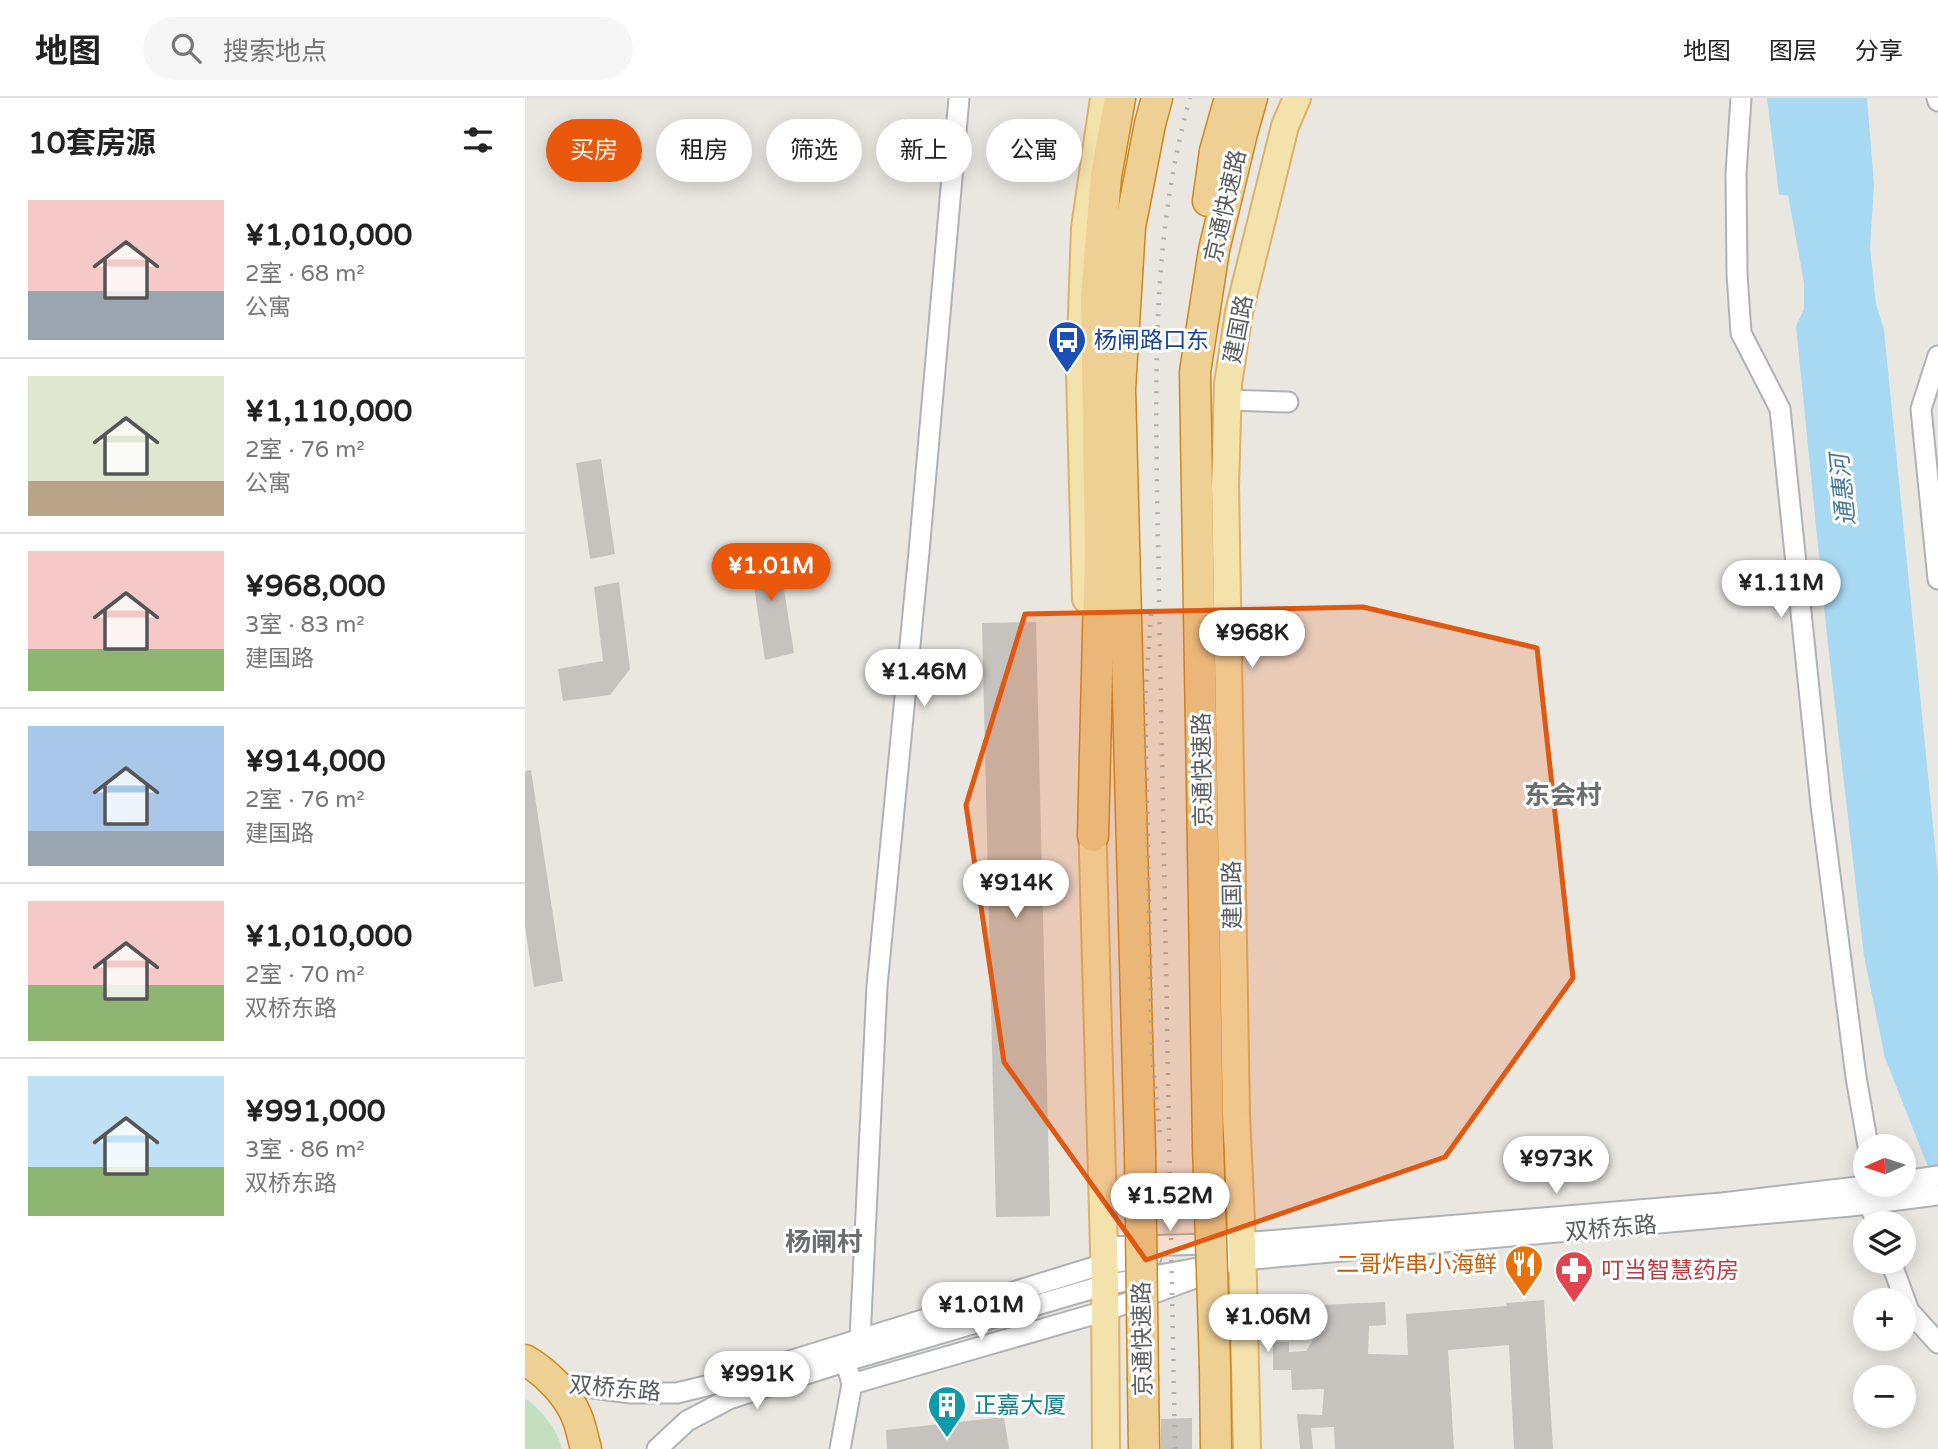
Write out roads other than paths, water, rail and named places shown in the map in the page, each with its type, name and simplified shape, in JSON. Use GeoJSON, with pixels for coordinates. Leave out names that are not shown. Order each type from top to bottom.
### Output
{"type":"FeatureCollection","features":[{"type":"Feature","properties":{"kind":"highway"},"geometry":{"type":"LineString","coordinates":[[1093,836],[1100,552],[1096,297],[1106,176],[1120,98]]}},
{"type":"Feature","properties":{"kind":"highway"},"geometry":{"type":"LineString","coordinates":[[1120,389],[1116,238],[1133,98]]}},
{"type":"Feature","properties":{"kind":"highway","name":"京通快速路"},"geometry":{"type":"LineString","coordinates":[[1143,1449],[1140,1152],[1120,389],[1130,228],[1157,98]]}},
{"type":"Feature","properties":{"kind":"highway"},"geometry":{"type":"LineString","coordinates":[[1195,372],[1199,257],[1215,151],[1230,98]]}},
{"type":"Feature","properties":{"kind":"highway","name":"京通快速路"},"geometry":{"type":"LineString","coordinates":[[1216,1449],[1195,372],[1214,250],[1252,98]]}},
{"type":"Feature","properties":{"kind":"highway"},"geometry":{"type":"LineString","coordinates":[[525,1360],[555,1383],[577,1415],[586,1449]]}},
{"type":"Feature","properties":{"kind":"main road"},"geometry":{"type":"LineString","coordinates":[[1104,98],[1086,228],[1080,372],[1104,1277],[1106,1449]]}},
{"type":"Feature","properties":{"kind":"main road","name":"建国路"},"geometry":{"type":"LineString","coordinates":[[1247,1449],[1236,1114],[1225,486],[1227,400],[1239,312],[1285,126],[1297,98]]}},
{"type":"Feature","properties":{"kind":"street"},"geometry":{"type":"LineString","coordinates":[[860,1339],[877,986],[959,98]]}},
{"type":"Feature","properties":{"kind":"street"},"geometry":{"type":"LineString","coordinates":[[1741,98],[1736,173],[1737,274],[1741,333],[1780,409],[1821,805],[1856,1077],[1866,1134]]}},
{"type":"Feature","properties":{"kind":"street"},"geometry":{"type":"LineString","coordinates":[[1938,356],[1921,409],[1938,579]]}},
{"type":"Feature","properties":{"kind":"street"},"geometry":{"type":"LineString","coordinates":[[1227,400],[1288,402]]}},
{"type":"Feature","properties":{"kind":"street","name":"双桥东路"},"geometry":{"type":"LineString","coordinates":[[1916,1185],[1938,1176]]}},
{"type":"Feature","properties":{"kind":"street","name":"双桥东路"},"geometry":{"type":"LineString","coordinates":[[1916,1192],[1938,1195]]}},
{"type":"Feature","properties":{"kind":"street","name":"双桥东路"},"geometry":{"type":"LineString","coordinates":[[555,1383],[631,1393],[677,1393],[860,1339],[1104,1277],[1242,1252],[1722,1203],[1853,1195]]}},
{"type":"Feature","properties":{"kind":"street","name":"双桥东路"},"geometry":{"type":"LineString","coordinates":[[657,1449],[687,1421],[729,1399],[1104,1277],[1242,1252]]}},
{"type":"Feature","properties":{"kind":"street"},"geometry":{"type":"LineString","coordinates":[[1895,1274],[1909,1311],[1938,1343]]}},
{"type":"Feature","properties":{"kind":"street","name":"双桥东路"},"geometry":{"type":"LineString","coordinates":[[852,1384],[1104,1277]]}},
{"type":"Feature","properties":{"kind":"street"},"geometry":{"type":"LineString","coordinates":[[840,1449],[852,1384],[847,1361]]}},
{"type":"Feature","properties":{"kind":"water","name":"通惠河"},"geometry":{"type":"Polygon","coordinates":[[[1767,98],[1867,98],[1874,185],[1870,248],[1876,304],[1884,330],[1938,876],[1938,1192],[1885,1058],[1864,956],[1827,636],[1796,326],[1804,309],[1804,283],[1788,195],[1779,195],[1767,98]]]}},
{"type":"Feature","properties":{"kind":"railway"},"geometry":{"type":"LineString","coordinates":[[1175,1449],[1156,391],[1163,243],[1178,146],[1190,98]]}},
{"type":"Feature","properties":{"kind":"railway"},"geometry":{"type":"LineString","coordinates":[[1151,614],[1145,701],[1152,1055],[1160,1135]]}},
{"type":"Feature","properties":{"kind":"place","name":"杨闸路口东"},"geometry":{"type":"Point","coordinates":[1067,374]}},
{"type":"Feature","properties":{"kind":"place","name":"二哥炸串小海鲜"},"geometry":{"type":"Point","coordinates":[1524,1298]}},
{"type":"Feature","properties":{"kind":"place","name":"叮当智慧药房"},"geometry":{"type":"Point","coordinates":[1574,1304]}},
{"type":"Feature","properties":{"kind":"place","name":"正嘉大厦"},"geometry":{"type":"Point","coordinates":[947,1439]}},
{"type":"Feature","properties":{"kind":"district","name":"东会村"},"geometry":{"type":"Point","coordinates":[1563,795]}},
{"type":"Feature","properties":{"kind":"district","name":"杨闸村"},"geometry":{"type":"Point","coordinates":[824,1242]}}]}
